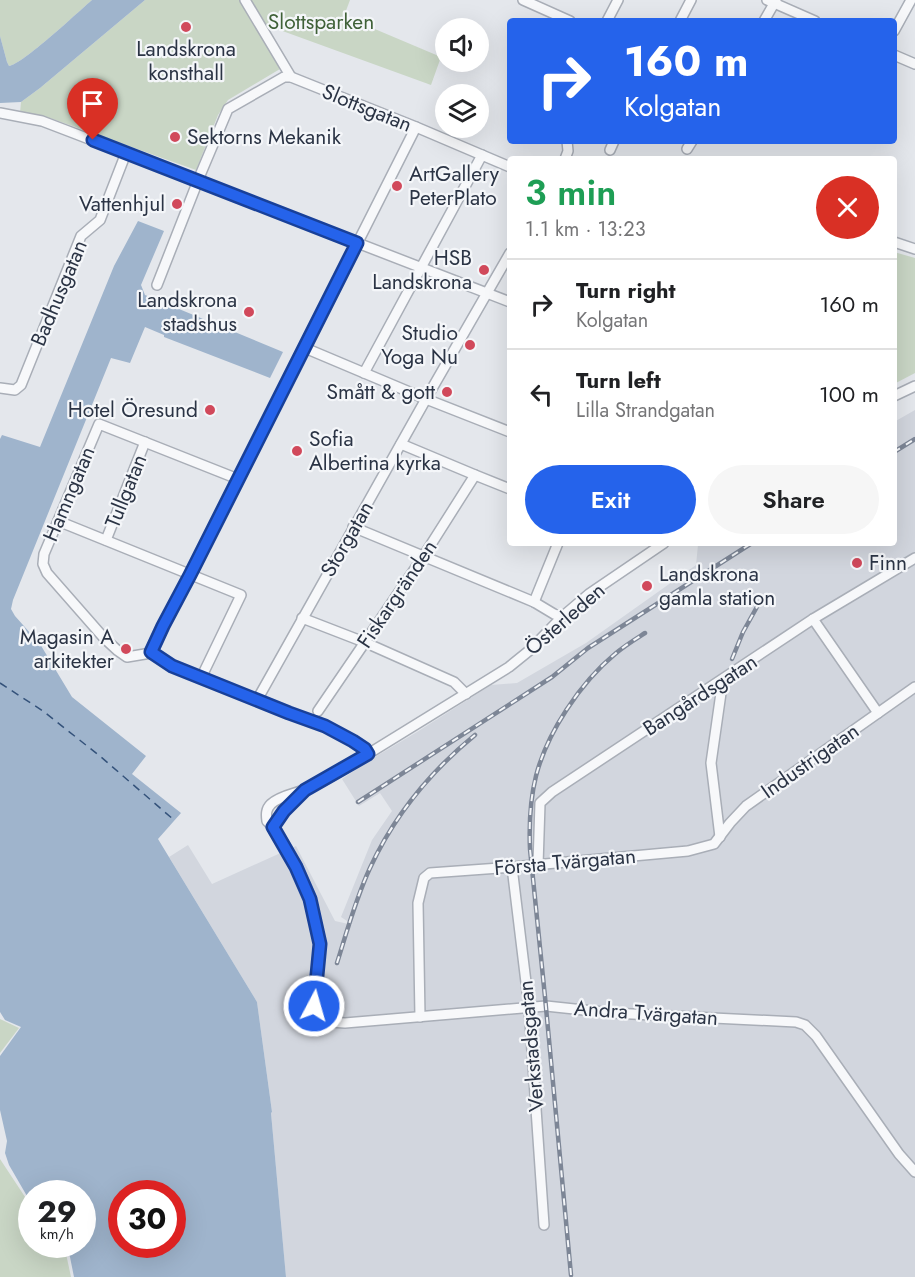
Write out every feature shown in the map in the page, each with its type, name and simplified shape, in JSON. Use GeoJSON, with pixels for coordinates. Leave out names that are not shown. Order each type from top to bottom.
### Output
{"type":"FeatureCollection","features":[{"type":"Feature","properties":{"kind":"street"},"geometry":{"type":"LineString","coordinates":[[245,0],[291,77]]}},
{"type":"Feature","properties":{"kind":"street"},"geometry":{"type":"LineString","coordinates":[[524,0],[563,18]]}},
{"type":"Feature","properties":{"kind":"street"},"geometry":{"type":"LineString","coordinates":[[609,18],[618,0]]}},
{"type":"Feature","properties":{"kind":"street"},"geometry":{"type":"LineString","coordinates":[[682,18],[691,0]]}},
{"type":"Feature","properties":{"kind":"street"},"geometry":{"type":"LineString","coordinates":[[897,26],[911,0]]}},
{"type":"Feature","properties":{"kind":"street"},"geometry":{"type":"LineString","coordinates":[[765,18],[773,1],[809,18]]}},
{"type":"Feature","properties":{"kind":"street"},"geometry":{"type":"LineString","coordinates":[[897,56],[915,64]]}},
{"type":"Feature","properties":{"kind":"street"},"geometry":{"type":"LineString","coordinates":[[157,285],[228,109],[278,80],[291,77]]}},
{"type":"Feature","properties":{"kind":"street","name":"Slottsgatan"},"geometry":{"type":"LineString","coordinates":[[291,77],[507,166]]}},
{"type":"Feature","properties":{"kind":"street"},"geometry":{"type":"LineString","coordinates":[[0,113],[42,121],[507,301]]}},
{"type":"Feature","properties":{"kind":"street"},"geometry":{"type":"LineString","coordinates":[[368,754],[365,749],[353,741],[325,726],[172,666],[151,652],[416,127]]}},
{"type":"Feature","properties":{"kind":"street","name":"Badhusgatan"},"geometry":{"type":"LineString","coordinates":[[0,387],[15,390],[21,385],[81,236],[100,220],[126,153]]}},
{"type":"Feature","properties":{"kind":"street"},"geometry":{"type":"LineString","coordinates":[[364,373],[482,155]]}},
{"type":"Feature","properties":{"kind":"street"},"geometry":{"type":"LineString","coordinates":[[897,244],[915,249]]}},
{"type":"Feature","properties":{"kind":"street","name":"Storgatan"},"geometry":{"type":"LineString","coordinates":[[257,700],[507,258]]}},
{"type":"Feature","properties":{"kind":"street"},"geometry":{"type":"LineString","coordinates":[[305,348],[507,431]]}},
{"type":"Feature","properties":{"kind":"street"},"geometry":{"type":"LineString","coordinates":[[897,395],[915,386]]}},
{"type":"Feature","properties":{"kind":"street","name":"Hamngatan"},"geometry":{"type":"LineString","coordinates":[[145,442],[99,424],[44,554],[43,564],[47,573],[117,650],[127,657],[151,652]]}},
{"type":"Feature","properties":{"kind":"street"},"geometry":{"type":"LineString","coordinates":[[145,442],[238,479]]}},
{"type":"Feature","properties":{"kind":"street","name":"Tullgatan"},"geometry":{"type":"LineString","coordinates":[[106,540],[145,442]]}},
{"type":"Feature","properties":{"kind":"street"},"geometry":{"type":"LineString","coordinates":[[401,444],[507,488]]}},
{"type":"Feature","properties":{"kind":"street","name":"Fiskargränden"},"geometry":{"type":"LineString","coordinates":[[318,711],[475,476]]}},
{"type":"Feature","properties":{"kind":"street"},"geometry":{"type":"LineString","coordinates":[[58,521],[241,596],[201,678]]}},
{"type":"Feature","properties":{"kind":"street"},"geometry":{"type":"LineString","coordinates":[[353,527],[534,602],[562,617]]}},
{"type":"Feature","properties":{"kind":"street"},"geometry":{"type":"LineString","coordinates":[[534,602],[557,546]]}},
{"type":"Feature","properties":{"kind":"street","name":"Österleden"},"geometry":{"type":"LineString","coordinates":[[305,790],[509,667],[589,594],[660,546]]}},
{"type":"Feature","properties":{"kind":"street","name":"Bangårdsgatan"},"geometry":{"type":"LineString","coordinates":[[538,865],[540,803],[552,792],[813,620],[915,558]]}},
{"type":"Feature","properties":{"kind":"street"},"geometry":{"type":"LineString","coordinates":[[302,618],[364,642],[454,682],[466,694]]}},
{"type":"Feature","properties":{"kind":"street"},"geometry":{"type":"LineString","coordinates":[[813,620],[878,713]]}},
{"type":"Feature","properties":{"kind":"street"},"geometry":{"type":"LineString","coordinates":[[717,841],[711,763],[723,679]]}},
{"type":"Feature","properties":{"kind":"street","name":"Industrigatan"},"geometry":{"type":"LineString","coordinates":[[717,841],[746,806],[915,687]]}},
{"type":"Feature","properties":{"kind":"street"},"geometry":{"type":"LineString","coordinates":[[305,790],[284,811],[273,827],[267,821],[267,809],[270,805],[288,794],[305,790]]}},
{"type":"Feature","properties":{"kind":"street","name":"Andra Tvärgatan"},"geometry":{"type":"LineString","coordinates":[[273,827],[296,867],[310,899],[320,944],[314,1003],[316,1012],[321,1018],[333,1023],[529,1007],[560,1007],[642,1015],[785,1021],[805,1025],[816,1036],[899,1154],[915,1172]]}},
{"type":"Feature","properties":{"kind":"street","name":"Första Tvärgatan"},"geometry":{"type":"LineString","coordinates":[[420,1017],[418,903],[424,878],[430,873],[688,851],[717,841]]}},
{"type":"Feature","properties":{"kind":"street","name":"Verkstadsgatan"},"geometry":{"type":"LineString","coordinates":[[512,867],[529,1007],[544,1225]]}},
{"type":"Feature","properties":{"kind":"shaded area"},"geometry":{"type":"Polygon","coordinates":[[[915,410],[915,1277],[286,1277],[272,1112],[257,1002],[169,857],[188,845],[212,884],[296,846],[335,921],[353,925],[341,917],[372,840],[392,811],[380,793],[359,806],[342,779],[491,685],[517,683],[586,643],[696,565],[698,546],[897,546],[897,420],[915,410]]]}},
{"type":"Feature","properties":{"kind":"green space"},"geometry":{"type":"Polygon","coordinates":[[[0,0],[92,0],[26,57],[9,66],[0,36],[0,0]]]}},
{"type":"Feature","properties":{"kind":"green space","name":"Slottsparken"},"geometry":{"type":"Polygon","coordinates":[[[145,0],[350,0],[344,16],[435,54],[436,72],[431,85],[255,21],[280,69],[228,100],[218,115],[196,170],[50,118],[20,113],[21,102],[145,0]]]}},
{"type":"Feature","properties":{"kind":"green space"},"geometry":{"type":"Polygon","coordinates":[[[897,253],[915,258],[915,373],[897,382],[897,253]]]}},
{"type":"Feature","properties":{"kind":"green space"},"geometry":{"type":"Polygon","coordinates":[[[0,1019],[19,1028],[0,1053],[0,1019]]]}},
{"type":"Feature","properties":{"kind":"green space"},"geometry":{"type":"Polygon","coordinates":[[[0,1159],[18,1186],[18,1258],[67,1258],[71,1277],[0,1277],[0,1159]]]}},
{"type":"Feature","properties":{"kind":"water"},"geometry":{"type":"Polygon","coordinates":[[[92,0],[145,0],[21,102],[0,103],[0,36],[9,66],[26,57],[92,0]]]}},
{"type":"Feature","properties":{"kind":"water"},"geometry":{"type":"Polygon","coordinates":[[[138,221],[164,231],[141,285],[145,295],[283,352],[270,378],[164,337],[145,327],[130,363],[111,358],[11,609],[40,644],[72,697],[146,756],[132,774],[181,813],[158,839],[257,1002],[272,1112],[286,1277],[74,1277],[70,1258],[96,1258],[96,1180],[18,1181],[5,1153],[7,1141],[0,1110],[0,1056],[21,1027],[5,1020],[0,1012],[0,439],[2,435],[40,447],[114,266],[138,221]]]}},
{"type":"Feature","properties":{"kind":"ferry route"},"geometry":{"type":"LineString","coordinates":[[0,683],[43,711],[174,820]]}},
{"type":"Feature","properties":{"kind":"railway"},"geometry":{"type":"LineString","coordinates":[[897,450],[915,439]]}},
{"type":"Feature","properties":{"kind":"railway"},"geometry":{"type":"LineString","coordinates":[[358,802],[552,677],[588,648],[747,546]]}},
{"type":"Feature","properties":{"kind":"railway"},"geometry":{"type":"LineString","coordinates":[[732,659],[743,632],[758,605]]}},
{"type":"Feature","properties":{"kind":"railway"},"geometry":{"type":"LineString","coordinates":[[571,1275],[530,849],[531,803],[541,760],[566,710],[589,679],[602,666],[622,648],[645,633]]}},
{"type":"Feature","properties":{"kind":"railway"},"geometry":{"type":"LineString","coordinates":[[337,963],[365,879],[390,830],[429,779],[475,735]]}},
{"type":"Feature","properties":{"kind":"place","name":"Landskrona konsthall"},"geometry":{"type":"Point","coordinates":[186,27]}},
{"type":"Feature","properties":{"kind":"place","name":"Sektorns Mekanik"},"geometry":{"type":"Point","coordinates":[175,137]}},
{"type":"Feature","properties":{"kind":"place","name":"ArtGallery PeterPlato"},"geometry":{"type":"Point","coordinates":[397,186]}},
{"type":"Feature","properties":{"kind":"place","name":"Vattenhjul"},"geometry":{"type":"Point","coordinates":[177,204]}},
{"type":"Feature","properties":{"kind":"place","name":"HSB Landskrona"},"geometry":{"type":"Point","coordinates":[484,270]}},
{"type":"Feature","properties":{"kind":"place","name":"Landskrona stadshus"},"geometry":{"type":"Point","coordinates":[249,312]}},
{"type":"Feature","properties":{"kind":"place","name":"Studio Yoga Nu"},"geometry":{"type":"Point","coordinates":[470,345]}},
{"type":"Feature","properties":{"kind":"place","name":"Smått & gott"},"geometry":{"type":"Point","coordinates":[447,392]}},
{"type":"Feature","properties":{"kind":"place","name":"Hotel Öresund"},"geometry":{"type":"Point","coordinates":[210,410]}},
{"type":"Feature","properties":{"kind":"place","name":"Sofia Albertina kyrka"},"geometry":{"type":"Point","coordinates":[297,451]}},
{"type":"Feature","properties":{"kind":"place","name":"Finn"},"geometry":{"type":"Point","coordinates":[857,563]}},
{"type":"Feature","properties":{"kind":"place","name":"Landskrona gamla station"},"geometry":{"type":"Point","coordinates":[647,586]}},
{"type":"Feature","properties":{"kind":"place","name":"Magasin A arkitekter"},"geometry":{"type":"Point","coordinates":[126,649]}},
{"type":"Feature","properties":{"kind":"route"},"geometry":{"type":"LineString","coordinates":[[93,140],[357,243],[151,652],[172,666],[325,726],[353,741],[365,749],[368,754],[305,790],[284,811],[273,827],[296,867],[310,899],[320,944],[314,1006]]}}]}
